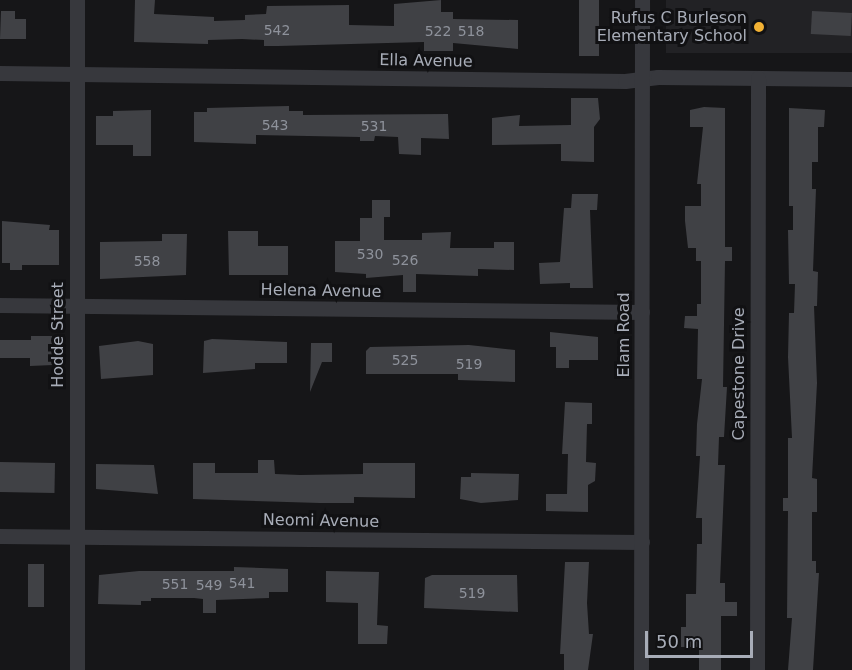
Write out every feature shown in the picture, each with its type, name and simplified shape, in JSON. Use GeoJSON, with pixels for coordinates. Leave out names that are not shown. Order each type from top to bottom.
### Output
{"type":"FeatureCollection","features":[{"type":"Feature","properties":{"kind":"street","name":"Hodde Street"},"geometry":{"type":"LineString","coordinates":[[76,670],[77,0]]}},
{"type":"Feature","properties":{"kind":"street","name":"Elam Road"},"geometry":{"type":"LineString","coordinates":[[642,0],[642,670]]}},
{"type":"Feature","properties":{"kind":"street","name":"Ella Avenue"},"geometry":{"type":"LineString","coordinates":[[0,73],[643,80],[852,79]]}},
{"type":"Feature","properties":{"kind":"street","name":"Capestone Drive"},"geometry":{"type":"LineString","coordinates":[[757,670],[758,78]]}},
{"type":"Feature","properties":{"kind":"street","name":"Helena Avenue"},"geometry":{"type":"LineString","coordinates":[[0,305],[642,312]]}},
{"type":"Feature","properties":{"kind":"street","name":"Neomi Avenue"},"geometry":{"type":"LineString","coordinates":[[0,536],[642,542]]}},
{"type":"Feature","properties":{"kind":"shaded area","name":"Rufus C Burleson Elementary School"},"geometry":{"type":"Polygon","coordinates":[[[666,0],[852,0],[852,53],[666,53],[666,0]]]}},
{"type":"Feature","properties":{"kind":"building"},"geometry":{"type":"Polygon","coordinates":[[[135,0],[155,0],[154,14],[214,17],[214,21],[245,20],[245,15],[266,14],[267,6],[349,5],[349,25],[394,26],[394,4],[441,0],[441,12],[453,12],[453,19],[518,20],[518,49],[453,43],[453,51],[424,51],[424,42],[264,46],[264,40],[242,39],[208,40],[208,44],[134,42],[135,0]]]}},
{"type":"Feature","properties":{"kind":"building"},"geometry":{"type":"Polygon","coordinates":[[[579,0],[599,0],[599,56],[579,56],[579,0]]]}},
{"type":"Feature","properties":{"kind":"building"},"geometry":{"type":"Polygon","coordinates":[[[1,11],[15,11],[15,19],[26,19],[26,39],[0,39],[1,11]]]}},
{"type":"Feature","properties":{"kind":"building"},"geometry":{"type":"Polygon","coordinates":[[[812,11],[852,13],[851,36],[811,34],[812,11]]]}},
{"type":"Feature","properties":{"kind":"building"},"geometry":{"type":"Polygon","coordinates":[[[571,98],[598,98],[600,119],[594,127],[594,162],[561,161],[561,144],[492,145],[492,118],[520,115],[519,126],[571,125],[571,98]]]}},
{"type":"Feature","properties":{"kind":"building"},"geometry":{"type":"Polygon","coordinates":[[[289,106],[289,111],[303,111],[303,115],[448,114],[449,139],[421,138],[421,155],[399,154],[398,137],[375,136],[374,141],[360,141],[360,137],[256,135],[256,144],[194,142],[194,112],[207,112],[207,108],[289,106]]]}},
{"type":"Feature","properties":{"kind":"building"},"geometry":{"type":"Polygon","coordinates":[[[704,107],[725,108],[725,247],[732,247],[732,261],[725,261],[723,387],[727,387],[724,437],[719,437],[718,465],[725,465],[720,583],[725,583],[725,602],[737,602],[737,616],[721,616],[721,670],[699,670],[699,647],[681,647],[681,627],[686,627],[686,594],[696,594],[697,544],[702,544],[702,518],[696,518],[700,456],[696,456],[697,424],[702,379],[697,379],[698,329],[684,328],[685,316],[697,316],[697,304],[701,304],[701,261],[696,261],[696,248],[688,248],[685,206],[701,206],[701,184],[697,184],[703,127],[690,127],[690,110],[704,107]]]}},
{"type":"Feature","properties":{"kind":"building"},"geometry":{"type":"Polygon","coordinates":[[[789,108],[825,110],[824,127],[818,127],[818,162],[812,162],[812,189],[816,189],[813,271],[818,272],[817,306],[814,306],[817,383],[812,478],[817,479],[817,512],[812,512],[812,561],[816,561],[816,573],[819,573],[813,670],[788,670],[792,618],[787,618],[788,511],[783,511],[783,498],[788,498],[788,438],[792,438],[788,357],[789,313],[794,313],[795,284],[789,284],[788,230],[793,230],[793,206],[789,206],[789,108]]]}},
{"type":"Feature","properties":{"kind":"building"},"geometry":{"type":"Polygon","coordinates":[[[151,110],[151,156],[133,156],[133,145],[96,145],[96,116],[113,116],[113,111],[151,110]]]}},
{"type":"Feature","properties":{"kind":"building"},"geometry":{"type":"Polygon","coordinates":[[[572,194],[598,194],[597,210],[590,210],[593,288],[570,288],[570,283],[540,284],[539,263],[560,262],[564,208],[571,208],[572,194]]]}},
{"type":"Feature","properties":{"kind":"building"},"geometry":{"type":"Polygon","coordinates":[[[372,200],[390,200],[390,217],[384,217],[384,240],[422,240],[422,233],[451,232],[450,248],[494,248],[494,242],[514,242],[514,270],[478,269],[478,276],[416,274],[416,292],[403,292],[403,275],[366,278],[366,274],[335,272],[335,241],[360,241],[360,218],[372,218],[372,200]]]}},
{"type":"Feature","properties":{"kind":"building"},"geometry":{"type":"Polygon","coordinates":[[[2,221],[50,225],[49,230],[59,230],[59,265],[22,265],[22,270],[10,270],[10,263],[2,263],[2,221]]]}},
{"type":"Feature","properties":{"kind":"building"},"geometry":{"type":"Polygon","coordinates":[[[228,231],[258,231],[258,246],[288,246],[288,275],[229,275],[228,231]]]}},
{"type":"Feature","properties":{"kind":"building"},"geometry":{"type":"Polygon","coordinates":[[[162,234],[187,234],[186,275],[100,279],[100,242],[162,241],[162,234]]]}},
{"type":"Feature","properties":{"kind":"building"},"geometry":{"type":"Polygon","coordinates":[[[550,332],[598,337],[598,360],[569,360],[569,368],[556,368],[556,347],[550,347],[550,332]]]}},
{"type":"Feature","properties":{"kind":"building"},"geometry":{"type":"Polygon","coordinates":[[[31,336],[52,336],[53,365],[30,366],[30,358],[0,358],[0,340],[31,340],[31,336]]]}},
{"type":"Feature","properties":{"kind":"building"},"geometry":{"type":"Polygon","coordinates":[[[212,339],[287,342],[287,363],[255,363],[255,369],[203,373],[204,341],[212,339]]]}},
{"type":"Feature","properties":{"kind":"building"},"geometry":{"type":"Polygon","coordinates":[[[138,341],[153,344],[153,375],[101,379],[99,346],[138,341]]]}},
{"type":"Feature","properties":{"kind":"building"},"geometry":{"type":"Polygon","coordinates":[[[311,343],[332,343],[332,362],[322,362],[310,392],[311,343]]]}},
{"type":"Feature","properties":{"kind":"building"},"geometry":{"type":"Polygon","coordinates":[[[469,345],[515,350],[515,382],[458,380],[458,374],[366,374],[366,351],[370,347],[469,345]]]}},
{"type":"Feature","properties":{"kind":"building"},"geometry":{"type":"Polygon","coordinates":[[[565,402],[592,403],[592,424],[587,424],[586,462],[596,463],[595,481],[588,485],[588,512],[546,511],[546,494],[567,494],[568,454],[562,454],[565,402]]]}},
{"type":"Feature","properties":{"kind":"building"},"geometry":{"type":"Polygon","coordinates":[[[258,460],[274,460],[275,474],[300,475],[363,474],[363,463],[415,463],[415,498],[354,497],[354,503],[193,499],[193,463],[215,463],[215,473],[258,473],[258,460]]]}},
{"type":"Feature","properties":{"kind":"building"},"geometry":{"type":"Polygon","coordinates":[[[0,462],[55,463],[54,493],[0,492],[0,462]]]}},
{"type":"Feature","properties":{"kind":"building"},"geometry":{"type":"Polygon","coordinates":[[[96,464],[154,465],[158,494],[96,489],[96,464]]]}},
{"type":"Feature","properties":{"kind":"building"},"geometry":{"type":"Polygon","coordinates":[[[471,473],[519,474],[518,500],[481,503],[460,499],[461,477],[471,477],[471,473]]]}},
{"type":"Feature","properties":{"kind":"building"},"geometry":{"type":"Polygon","coordinates":[[[565,562],[589,562],[587,603],[589,634],[593,634],[588,670],[564,670],[564,654],[560,654],[565,562]]]}},
{"type":"Feature","properties":{"kind":"building"},"geometry":{"type":"Polygon","coordinates":[[[28,564],[44,564],[44,607],[28,607],[28,564]]]}},
{"type":"Feature","properties":{"kind":"building"},"geometry":{"type":"Polygon","coordinates":[[[234,567],[288,569],[288,592],[269,592],[269,598],[216,600],[216,613],[203,613],[203,599],[194,598],[151,598],[151,601],[141,601],[141,605],[98,604],[99,575],[139,571],[234,571],[234,567]]]}},
{"type":"Feature","properties":{"kind":"building"},"geometry":{"type":"Polygon","coordinates":[[[326,571],[379,572],[377,625],[388,626],[387,644],[358,644],[358,603],[326,602],[326,571]]]}},
{"type":"Feature","properties":{"kind":"building"},"geometry":{"type":"Polygon","coordinates":[[[432,575],[517,575],[518,612],[424,608],[425,578],[432,575]]]}},
{"type":"Feature","properties":{"kind":"place","name":"Rufus C Burleson Elementary School"},"geometry":{"type":"Point","coordinates":[759,27]}}]}
